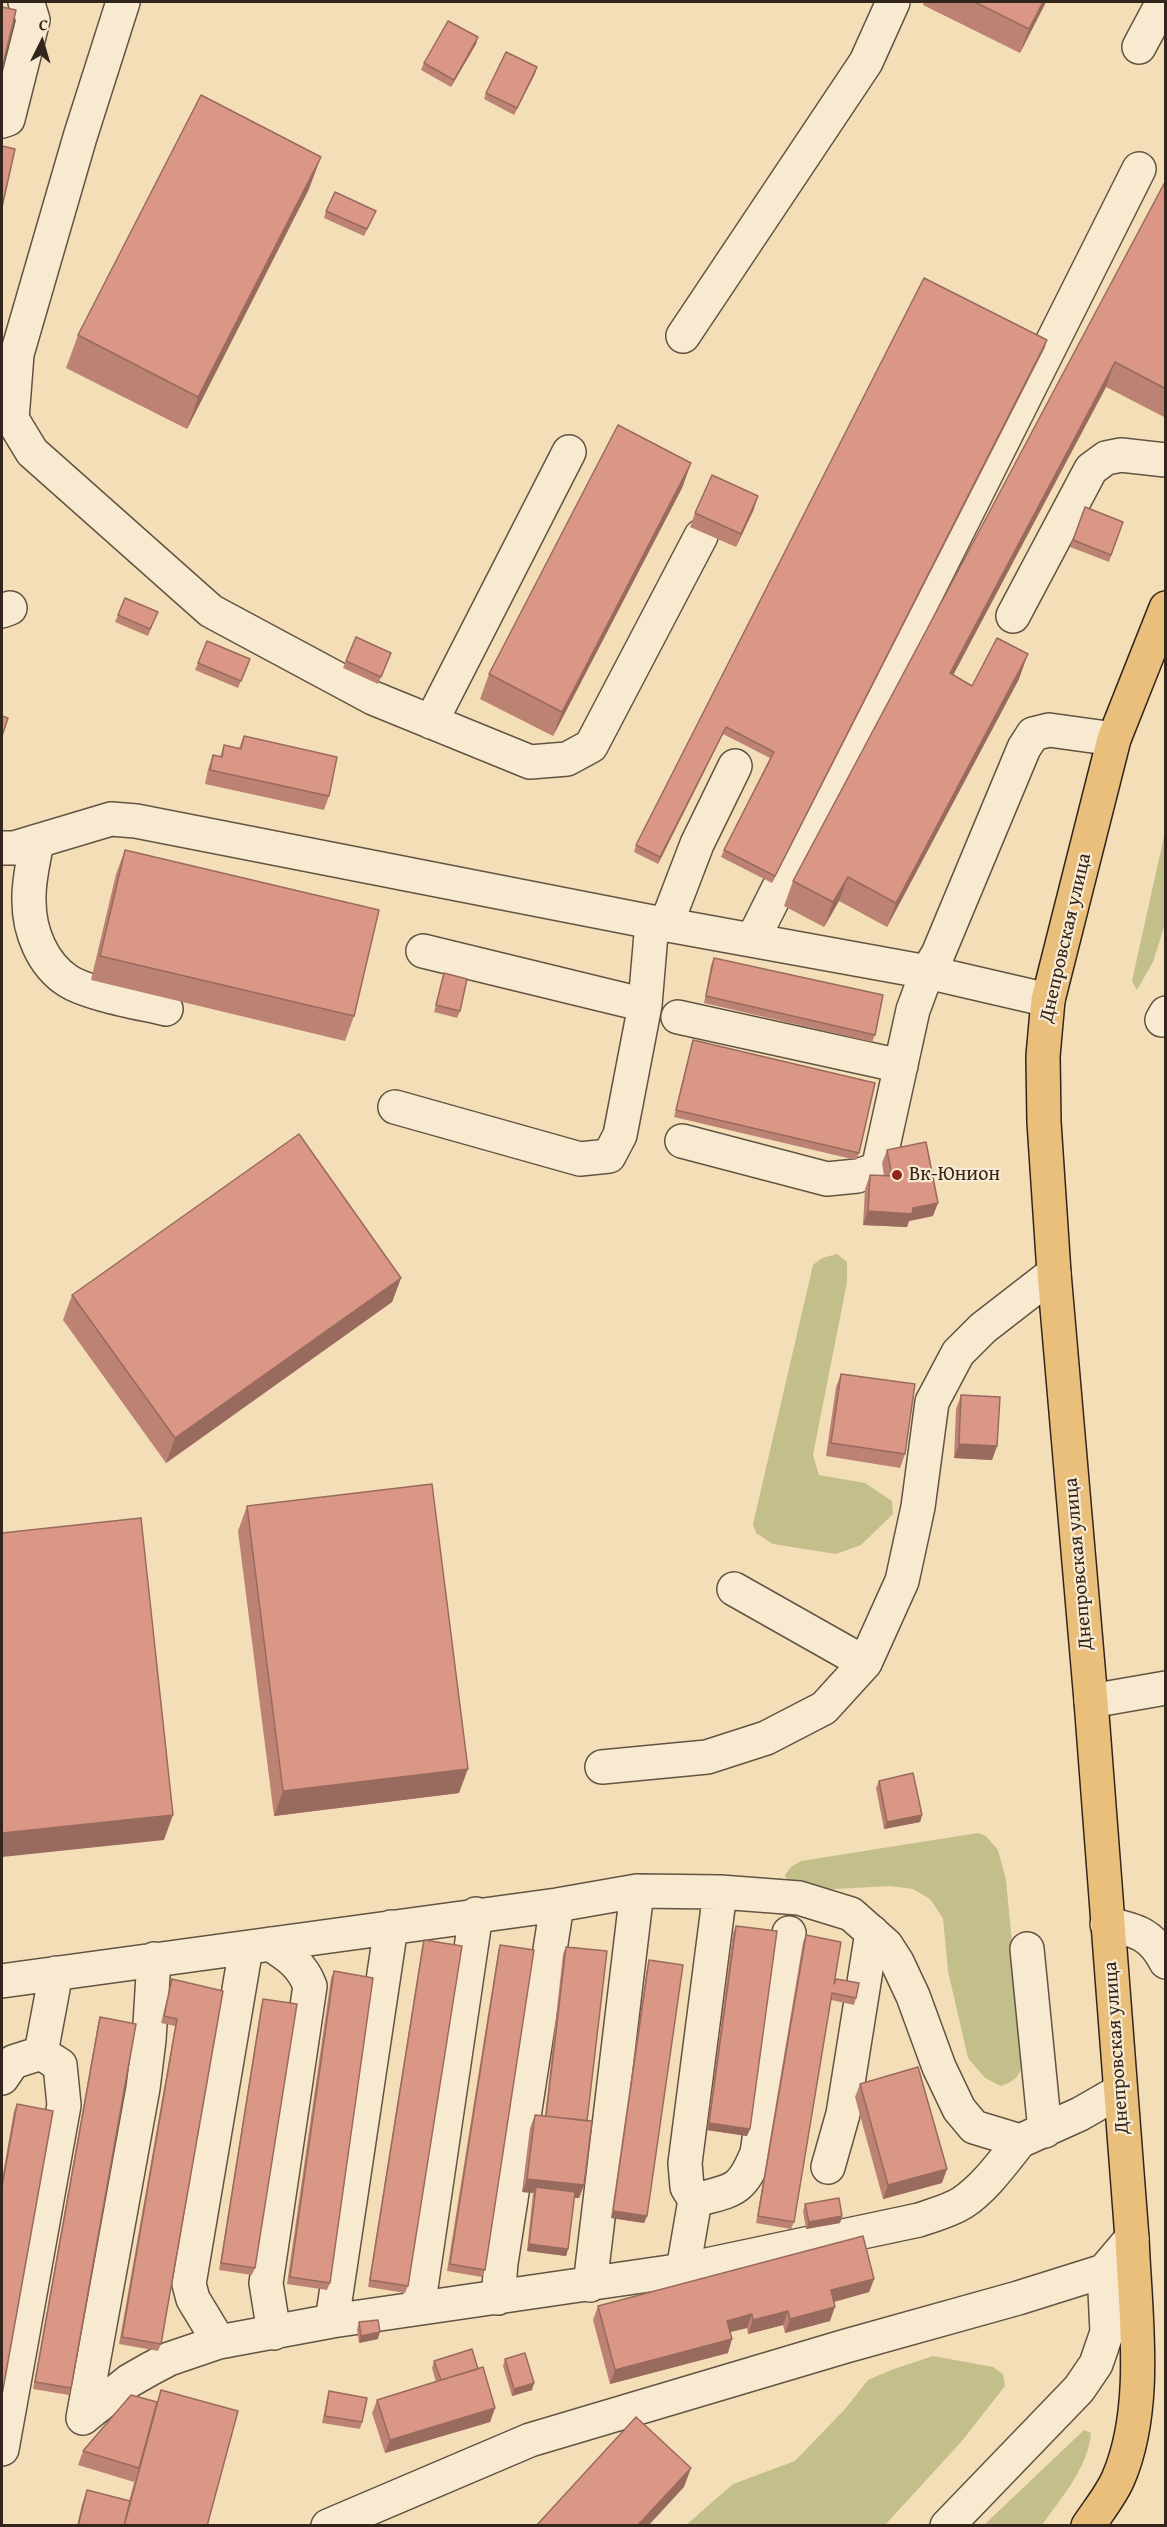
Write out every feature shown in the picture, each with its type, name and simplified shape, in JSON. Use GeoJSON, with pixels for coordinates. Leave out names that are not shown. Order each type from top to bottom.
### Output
{"type":"FeatureCollection","features":[{"type":"Feature","properties":{"kind":"main road","name":"Днепровская улица"},"geometry":{"type":"LineString","coordinates":[[1088,2526],[1117,2480],[1129,2447],[1137,2393],[1132,2238],[1091,1701],[1054,1273],[1044,1122],[1043,1056],[1048,1000],[1114,739],[1166,608]]}},
{"type":"Feature","properties":{"kind":"lane"},"geometry":{"type":"LineString","coordinates":[[123,2],[80,137],[17,354],[7,418],[32,452],[211,611],[373,698],[530,762],[567,759],[591,746],[701,536]]}},
{"type":"Feature","properties":{"kind":"lane"},"geometry":{"type":"LineString","coordinates":[[683,336],[866,62],[893,2]]}},
{"type":"Feature","properties":{"kind":"lane"},"geometry":{"type":"LineString","coordinates":[[1139,47],[1163,2]]}},
{"type":"Feature","properties":{"kind":"lane"},"geometry":{"type":"LineString","coordinates":[[2,121],[8,119],[36,6]]}},
{"type":"Feature","properties":{"kind":"lane"},"geometry":{"type":"LineString","coordinates":[[753,939],[1139,169]]}},
{"type":"Feature","properties":{"kind":"lane"},"geometry":{"type":"LineString","coordinates":[[432,722],[569,452]]}},
{"type":"Feature","properties":{"kind":"lane"},"geometry":{"type":"LineString","coordinates":[[1013,616],[1091,469],[1106,458],[1121,455],[1166,460]]}},
{"type":"Feature","properties":{"kind":"lane"},"geometry":{"type":"LineString","coordinates":[[682,1141],[827,1179],[856,1176],[878,1169],[913,1010],[927,972],[938,954],[1024,748],[1033,734],[1049,730],[1114,739]]}},
{"type":"Feature","properties":{"kind":"lane"},"geometry":{"type":"LineString","coordinates":[[395,1107],[580,1158],[609,1156],[620,1135],[659,923],[735,766]]}},
{"type":"Feature","properties":{"kind":"lane"},"geometry":{"type":"LineString","coordinates":[[2,848],[14,848],[111,819],[136,821],[659,923],[927,972],[1048,1000]]}},
{"type":"Feature","properties":{"kind":"lane"},"geometry":{"type":"LineString","coordinates":[[37,841],[28,900],[32,930],[47,961],[69,981],[100,993],[166,1009]]}},
{"type":"Feature","properties":{"kind":"lane"},"geometry":{"type":"LineString","coordinates":[[423,951],[645,1005]]}},
{"type":"Feature","properties":{"kind":"lane"},"geometry":{"type":"LineString","coordinates":[[678,1017],[901,1066]]}},
{"type":"Feature","properties":{"kind":"lane"},"geometry":{"type":"LineString","coordinates":[[602,1767],[707,1757],[766,1738],[824,1708],[865,1663],[902,1581],[918,1508],[932,1402],[958,1353],[983,1328],[1054,1273]]}},
{"type":"Feature","properties":{"kind":"lane"},"geometry":{"type":"LineString","coordinates":[[734,1589],[865,1663]]}},
{"type":"Feature","properties":{"kind":"lane"},"geometry":{"type":"LineString","coordinates":[[1091,1701],[1166,1688]]}},
{"type":"Feature","properties":{"kind":"lane"},"geometry":{"type":"LineString","coordinates":[[590,2285],[637,1891]]}},
{"type":"Feature","properties":{"kind":"lane"},"geometry":{"type":"LineString","coordinates":[[2,1981],[476,1914],[556,1905],[637,1891],[720,1892],[799,1898],[851,1914],[886,1945],[913,1996],[939,2067],[959,2109],[974,2127],[1033,2136]]}},
{"type":"Feature","properties":{"kind":"lane"},"geometry":{"type":"LineString","coordinates":[[683,2270],[695,2200],[687,2187],[685,2163],[720,1892]]}},
{"type":"Feature","properties":{"kind":"lane"},"geometry":{"type":"LineString","coordinates":[[498,2298],[501,2263],[556,1905]]}},
{"type":"Feature","properties":{"kind":"lane"},"geometry":{"type":"LineString","coordinates":[[418,2308],[476,1914]]}},
{"type":"Feature","properties":{"kind":"lane"},"geometry":{"type":"LineString","coordinates":[[1107,1924],[1138,1930],[1155,1945],[1166,1962]]}},
{"type":"Feature","properties":{"kind":"lane"},"geometry":{"type":"LineString","coordinates":[[332,2321],[391,1927]]}},
{"type":"Feature","properties":{"kind":"lane"},"geometry":{"type":"LineString","coordinates":[[828,2167],[843,2114],[872,1932]]}},
{"type":"Feature","properties":{"kind":"lane"},"geometry":{"type":"LineString","coordinates":[[695,2200],[730,2191],[747,2178],[757,2153],[789,1933]]}},
{"type":"Feature","properties":{"kind":"lane"},"geometry":{"type":"LineString","coordinates":[[258,1946],[291,1958],[304,1970],[310,1986],[266,2283],[274,2333]]}},
{"type":"Feature","properties":{"kind":"lane"},"geometry":{"type":"LineString","coordinates":[[219,2342],[193,2299],[189,2284],[258,1946]]}},
{"type":"Feature","properties":{"kind":"lane"},"geometry":{"type":"LineString","coordinates":[[1027,1949],[1033,2136]]}},
{"type":"Feature","properties":{"kind":"lane"},"geometry":{"type":"LineString","coordinates":[[154,1959],[149,2040],[143,2088],[83,2418],[129,2381],[150,2369],[169,2359],[219,2342],[332,2321],[683,2270],[919,2220],[952,2209],[964,2202],[1033,2136],[1120,2091]]}},
{"type":"Feature","properties":{"kind":"lane"},"geometry":{"type":"LineString","coordinates":[[41,2053],[56,1973]]}},
{"type":"Feature","properties":{"kind":"lane"},"geometry":{"type":"LineString","coordinates":[[2,2078],[13,2062],[41,2053]]}},
{"type":"Feature","properties":{"kind":"lane"},"geometry":{"type":"LineString","coordinates":[[2,2449],[64,2105],[60,2065],[41,2053]]}},
{"type":"Feature","properties":{"kind":"lane"},"geometry":{"type":"LineString","coordinates":[[328,2526],[530,2440],[1104,2271],[1132,2238]]}},
{"type":"Feature","properties":{"kind":"lane"},"geometry":{"type":"LineString","coordinates":[[946,2526],[1079,2389],[1096,2364],[1107,2332],[1104,2271]]}},
{"type":"Feature","properties":{"kind":"shaded area"},"geometry":{"type":"Polygon","coordinates":[[[1165,832],[1165,924],[1153,962],[1137,990],[1132,981],[1165,832]]]}},
{"type":"Feature","properties":{"kind":"shaded area"},"geometry":{"type":"Polygon","coordinates":[[[837,1254],[847,1262],[847,1282],[813,1455],[819,1475],[865,1483],[892,1501],[893,1514],[861,1545],[836,1554],[773,1544],[756,1533],[753,1524],[813,1265],[822,1258],[837,1254]]]}},
{"type":"Feature","properties":{"kind":"shaded area"},"geometry":{"type":"Polygon","coordinates":[[[978,1833],[986,1836],[998,1850],[1006,1880],[1022,2047],[1022,2061],[1018,2076],[1001,2086],[985,2078],[968,2058],[948,1971],[943,1918],[930,1899],[913,1889],[890,1886],[799,1891],[791,1886],[785,1875],[791,1867],[801,1861],[978,1833]]]}},
{"type":"Feature","properties":{"kind":"shaded area"},"geometry":{"type":"Polygon","coordinates":[[[933,2356],[993,2367],[1003,2374],[1005,2386],[962,2441],[885,2525],[686,2525],[733,2484],[795,2461],[845,2409],[868,2380],[933,2356]]]}},
{"type":"Feature","properties":{"kind":"shaded area"},"geometry":{"type":"Polygon","coordinates":[[[1084,2430],[1091,2433],[1085,2458],[1073,2482],[1042,2525],[984,2525],[1084,2430]]]}},
{"type":"Feature","properties":{"kind":"building"},"geometry":{"type":"Polygon","coordinates":[[[975,2],[1043,2],[1029,29],[975,2]]]}},
{"type":"Feature","properties":{"kind":"building"},"geometry":{"type":"Polygon","coordinates":[[[2,7],[16,10],[2,69],[2,7]]]}},
{"type":"Feature","properties":{"kind":"building"},"geometry":{"type":"Polygon","coordinates":[[[448,21],[478,37],[454,80],[424,63],[448,21]]]}},
{"type":"Feature","properties":{"kind":"building"},"geometry":{"type":"Polygon","coordinates":[[[506,52],[537,67],[517,108],[486,93],[506,52]]]}},
{"type":"Feature","properties":{"kind":"building"},"geometry":{"type":"Polygon","coordinates":[[[201,95],[321,157],[198,397],[78,335],[201,95]]]}},
{"type":"Feature","properties":{"kind":"building"},"geometry":{"type":"Polygon","coordinates":[[[2,146],[15,149],[2,207],[2,146]]]}},
{"type":"Feature","properties":{"kind":"building"},"geometry":{"type":"Polygon","coordinates":[[[1166,180],[1166,389],[1115,362],[950,673],[972,686],[997,638],[1028,654],[896,903],[848,877],[833,902],[793,881],[1166,180]]]}},
{"type":"Feature","properties":{"kind":"building"},"geometry":{"type":"Polygon","coordinates":[[[335,192],[376,211],[367,229],[326,211],[335,192]]]}},
{"type":"Feature","properties":{"kind":"building"},"geometry":{"type":"Polygon","coordinates":[[[924,278],[1047,340],[775,876],[724,850],[774,752],[726,727],[660,857],[636,845],[924,278]]]}},
{"type":"Feature","properties":{"kind":"building"},"geometry":{"type":"Polygon","coordinates":[[[618,425],[691,463],[562,712],[489,674],[618,425]]]}},
{"type":"Feature","properties":{"kind":"building"},"geometry":{"type":"Polygon","coordinates":[[[712,475],[758,496],[741,534],[695,513],[712,475]]]}},
{"type":"Feature","properties":{"kind":"building"},"geometry":{"type":"Polygon","coordinates":[[[1085,507],[1123,522],[1111,555],[1073,540],[1085,507]]]}},
{"type":"Feature","properties":{"kind":"building"},"geometry":{"type":"Polygon","coordinates":[[[125,598],[158,612],[150,629],[118,615],[125,598]]]}},
{"type":"Feature","properties":{"kind":"building"},"geometry":{"type":"Polygon","coordinates":[[[356,637],[391,653],[381,677],[346,661],[356,637]]]}},
{"type":"Feature","properties":{"kind":"building"},"geometry":{"type":"Polygon","coordinates":[[[207,641],[250,659],[241,681],[198,663],[207,641]]]}},
{"type":"Feature","properties":{"kind":"building"},"geometry":{"type":"Polygon","coordinates":[[[2,716],[8,718],[2,736],[2,716]]]}},
{"type":"Feature","properties":{"kind":"building"},"geometry":{"type":"Polygon","coordinates":[[[244,736],[337,757],[329,796],[210,770],[213,755],[222,757],[224,745],[241,749],[244,736]]]}},
{"type":"Feature","properties":{"kind":"building"},"geometry":{"type":"Polygon","coordinates":[[[125,850],[379,910],[354,1016],[100,956],[125,850]]]}},
{"type":"Feature","properties":{"kind":"building"},"geometry":{"type":"Polygon","coordinates":[[[714,958],[883,995],[875,1035],[706,996],[714,958]]]}},
{"type":"Feature","properties":{"kind":"building"},"geometry":{"type":"Polygon","coordinates":[[[444,973],[467,979],[460,1011],[436,1005],[444,973]]]}},
{"type":"Feature","properties":{"kind":"building"},"geometry":{"type":"Polygon","coordinates":[[[693,1040],[875,1083],[859,1153],[676,1110],[693,1040]]]}},
{"type":"Feature","properties":{"kind":"building"},"geometry":{"type":"Polygon","coordinates":[[[299,1134],[401,1278],[175,1438],[72,1295],[299,1134]]]}},
{"type":"Feature","properties":{"kind":"building"},"geometry":{"type":"Polygon","coordinates":[[[926,1142],[938,1203],[913,1208],[912,1214],[868,1211],[870,1175],[892,1176],[887,1150],[926,1142]]]}},
{"type":"Feature","properties":{"kind":"building"},"geometry":{"type":"Polygon","coordinates":[[[841,1374],[915,1384],[905,1454],[831,1443],[841,1374]]]}},
{"type":"Feature","properties":{"kind":"building"},"geometry":{"type":"Polygon","coordinates":[[[961,1395],[1000,1397],[997,1446],[959,1444],[961,1395]]]}},
{"type":"Feature","properties":{"kind":"building"},"geometry":{"type":"Polygon","coordinates":[[[432,1484],[468,1769],[283,1791],[247,1506],[432,1484]]]}},
{"type":"Feature","properties":{"kind":"building"},"geometry":{"type":"Polygon","coordinates":[[[141,1518],[173,1815],[2,1833],[2,1533],[141,1518]]]}},
{"type":"Feature","properties":{"kind":"building"},"geometry":{"type":"Polygon","coordinates":[[[913,1773],[922,1815],[887,1822],[879,1781],[913,1773]]]}},
{"type":"Feature","properties":{"kind":"building"},"geometry":{"type":"Polygon","coordinates":[[[736,1926],[777,1931],[750,2129],[709,2123],[736,1926]]]}},
{"type":"Feature","properties":{"kind":"building"},"geometry":{"type":"Polygon","coordinates":[[[806,1935],[841,1942],[834,1984],[836,1979],[859,1983],[856,1998],[832,1993],[794,2222],[758,2216],[806,1935]]]}},
{"type":"Feature","properties":{"kind":"building"},"geometry":{"type":"Polygon","coordinates":[[[424,1940],[462,1946],[408,2286],[370,2280],[424,1940]]]}},
{"type":"Feature","properties":{"kind":"building"},"geometry":{"type":"Polygon","coordinates":[[[500,1945],[534,1950],[485,2270],[450,2264],[500,1945]]]}},
{"type":"Feature","properties":{"kind":"building"},"geometry":{"type":"Polygon","coordinates":[[[566,1947],[607,1951],[587,2121],[546,2116],[566,1947]]]}},
{"type":"Feature","properties":{"kind":"building"},"geometry":{"type":"Polygon","coordinates":[[[649,1960],[683,1965],[647,2216],[613,2211],[649,1960]]]}},
{"type":"Feature","properties":{"kind":"building"},"geometry":{"type":"Polygon","coordinates":[[[334,1971],[373,1978],[330,2283],[290,2277],[334,1971]]]}},
{"type":"Feature","properties":{"kind":"building"},"geometry":{"type":"Polygon","coordinates":[[[172,1979],[223,1991],[161,2344],[122,2337],[177,2019],[164,2016],[172,1979]]]}},
{"type":"Feature","properties":{"kind":"building"},"geometry":{"type":"Polygon","coordinates":[[[263,1999],[297,2004],[255,2268],[221,2263],[263,1999]]]}},
{"type":"Feature","properties":{"kind":"building"},"geometry":{"type":"Polygon","coordinates":[[[100,2017],[136,2024],[71,2388],[35,2382],[100,2017]]]}},
{"type":"Feature","properties":{"kind":"building"},"geometry":{"type":"Polygon","coordinates":[[[918,2067],[947,2169],[888,2185],[860,2084],[918,2067]]]}},
{"type":"Feature","properties":{"kind":"building"},"geometry":{"type":"Polygon","coordinates":[[[17,2104],[53,2111],[2,2395],[2,2186],[17,2104]]]}},
{"type":"Feature","properties":{"kind":"building"},"geometry":{"type":"Polygon","coordinates":[[[535,2115],[592,2121],[584,2185],[527,2179],[535,2115]]]}},
{"type":"Feature","properties":{"kind":"building"},"geometry":{"type":"Polygon","coordinates":[[[536,2187],[575,2192],[568,2249],[529,2244],[536,2187]]]}},
{"type":"Feature","properties":{"kind":"building"},"geometry":{"type":"Polygon","coordinates":[[[839,2198],[842,2216],[809,2222],[805,2204],[839,2198]]]}},
{"type":"Feature","properties":{"kind":"building"},"geometry":{"type":"Polygon","coordinates":[[[863,2236],[874,2279],[831,2290],[835,2307],[790,2319],[788,2311],[753,2320],[752,2314],[727,2321],[732,2339],[615,2370],[598,2306],[863,2236]]]}},
{"type":"Feature","properties":{"kind":"building"},"geometry":{"type":"Polygon","coordinates":[[[378,2320],[380,2332],[361,2336],[359,2322],[378,2320]]]}},
{"type":"Feature","properties":{"kind":"building"},"geometry":{"type":"Polygon","coordinates":[[[472,2349],[478,2369],[441,2380],[434,2361],[472,2349]]]}},
{"type":"Feature","properties":{"kind":"building"},"geometry":{"type":"Polygon","coordinates":[[[525,2353],[534,2383],[514,2389],[505,2359],[525,2353]]]}},
{"type":"Feature","properties":{"kind":"building"},"geometry":{"type":"Polygon","coordinates":[[[483,2367],[495,2408],[390,2440],[377,2400],[483,2367]]]}},
{"type":"Feature","properties":{"kind":"building"},"geometry":{"type":"Polygon","coordinates":[[[161,2390],[238,2411],[207,2526],[124,2526],[161,2390]]]}},
{"type":"Feature","properties":{"kind":"building"},"geometry":{"type":"Polygon","coordinates":[[[329,2391],[367,2398],[362,2422],[325,2416],[329,2391]]]}},
{"type":"Feature","properties":{"kind":"building"},"geometry":{"type":"Polygon","coordinates":[[[131,2395],[157,2402],[139,2468],[83,2451],[131,2395]]]}},
{"type":"Feature","properties":{"kind":"building"},"geometry":{"type":"Polygon","coordinates":[[[636,2417],[691,2468],[637,2526],[536,2526],[636,2417]]]}},
{"type":"Feature","properties":{"kind":"building"},"geometry":{"type":"Polygon","coordinates":[[[87,2490],[130,2501],[124,2526],[78,2526],[87,2490]]]}},
{"type":"Feature","properties":{"kind":"place","name":"Вк-Юнион"},"geometry":{"type":"Point","coordinates":[897,1175]}}]}
